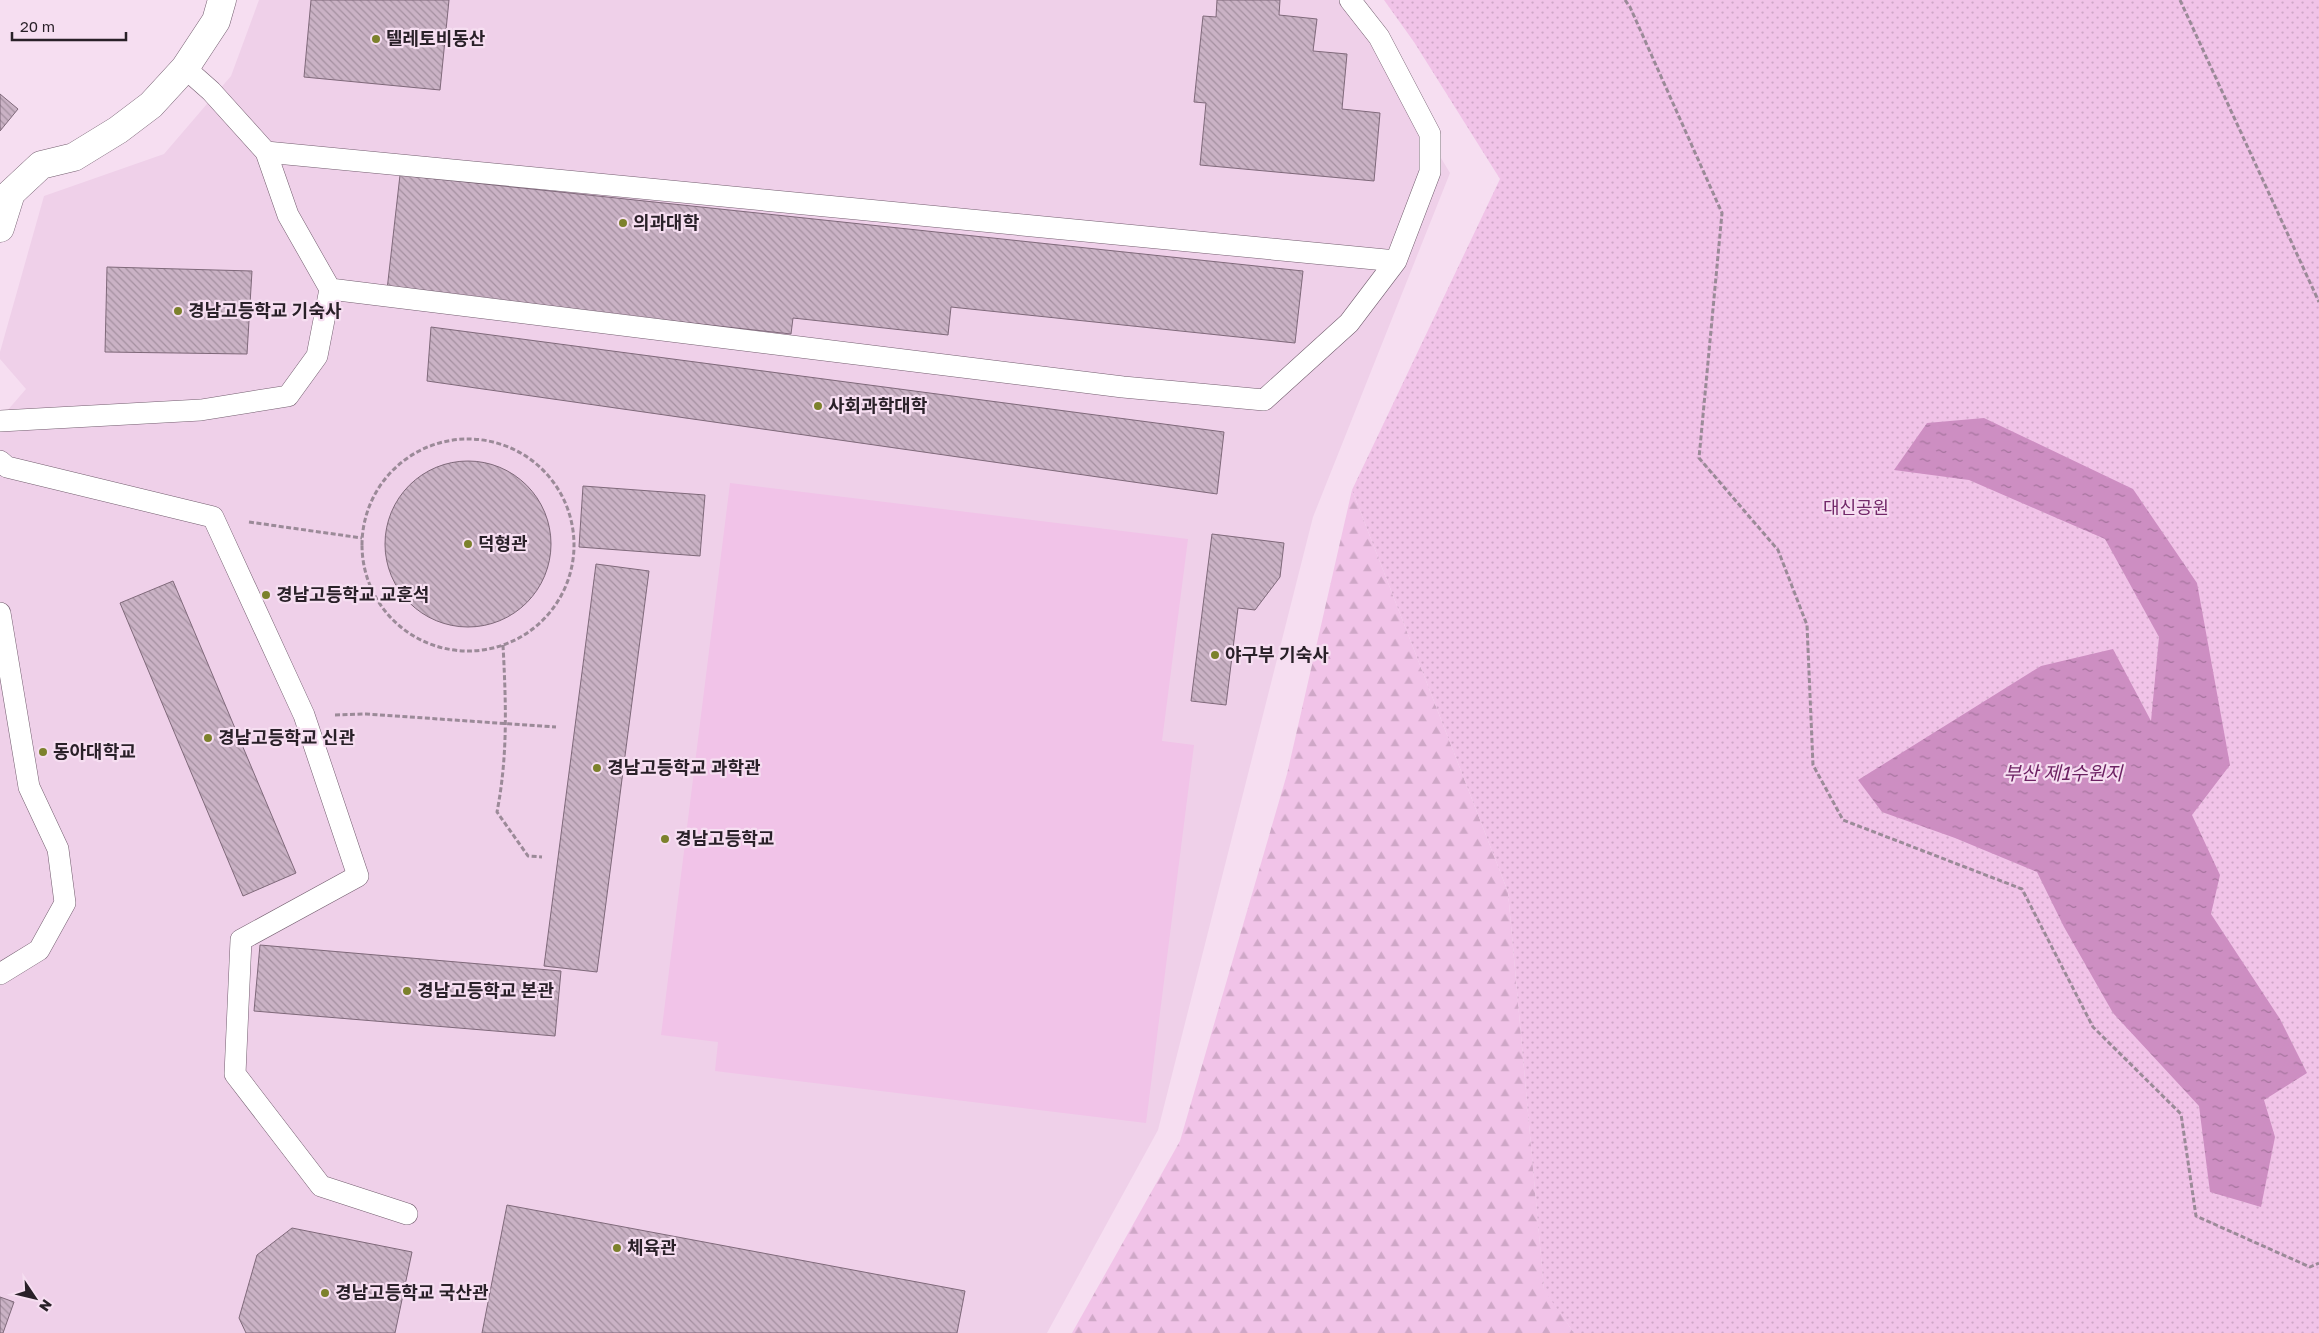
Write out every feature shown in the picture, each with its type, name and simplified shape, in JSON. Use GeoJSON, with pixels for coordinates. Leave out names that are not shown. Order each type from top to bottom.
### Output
{"type":"FeatureCollection","features":[{"type":"Feature","properties":{"kind":"street"},"geometry":{"type":"LineString","coordinates":[[0,228],[11,192],[41,165],[74,157],[118,130],[152,105],[185,68],[216,21],[222,0]]}},
{"type":"Feature","properties":{"kind":"lane"},"geometry":{"type":"LineString","coordinates":[[330,289],[1123,387],[1264,400],[1349,323],[1396,261],[1430,172],[1430,134],[1379,37],[1350,0]]}},
{"type":"Feature","properties":{"kind":"lane"},"geometry":{"type":"LineString","coordinates":[[0,421],[201,410],[288,396],[317,356],[330,289],[288,215],[266,152],[211,91],[185,68]]}},
{"type":"Feature","properties":{"kind":"lane"},"geometry":{"type":"LineString","coordinates":[[266,152],[1396,261]]}},
{"type":"Feature","properties":{"kind":"lane"},"geometry":{"type":"LineString","coordinates":[[0,462],[7,467],[213,517],[304,715],[358,876],[241,940],[235,1074],[321,1186],[408,1214]]}},
{"type":"Feature","properties":{"kind":"lane"},"geometry":{"type":"LineString","coordinates":[[0,613],[29,788],[58,849],[65,903],[40,950],[0,974]]}},
{"type":"Feature","properties":{"kind":"path"},"geometry":{"type":"LineString","coordinates":[[1625,0],[1630,7],[1722,213],[1699,458],[1778,550],[1807,625],[1813,765],[1839,813],[1843,820],[2022,888],[2093,1027],[2180,1114],[2196,1216],[2310,1267],[2319,1263]]}},
{"type":"Feature","properties":{"kind":"path"},"geometry":{"type":"LineString","coordinates":[[2180,0],[2319,302]]}},
{"type":"Feature","properties":{"kind":"path"},"geometry":{"type":"LineString","coordinates":[[460,439],[490,440],[517,450],[541,466],[562,493],[573,526],[574,560],[564,593],[544,621],[515,641],[503,645],[482,651],[448,650],[416,638],[389,617],[370,588],[362,560],[362,538],[362,531],[370,503],[385,478],[406,458],[432,444],[460,439]]}},
{"type":"Feature","properties":{"kind":"path"},"geometry":{"type":"LineString","coordinates":[[213,517],[362,538]]}},
{"type":"Feature","properties":{"kind":"path"},"geometry":{"type":"LineString","coordinates":[[503,645],[506,722],[504,778],[497,812],[528,856],[542,857]]}},
{"type":"Feature","properties":{"kind":"path"},"geometry":{"type":"LineString","coordinates":[[304,715],[366,714],[506,722],[556,727]]}},
{"type":"Feature","properties":{"kind":"shaded area"},"geometry":{"type":"Polygon","coordinates":[[[259,0],[1346,0],[1450,173],[1313,517],[1158,1130],[1047,1333],[0,1333],[0,419],[26,389],[0,359],[0,352],[44,196],[164,154],[231,76],[259,0]]]}},
{"type":"Feature","properties":{"kind":"green space","name":"대신공원"},"geometry":{"type":"Polygon","coordinates":[[[1384,0],[2319,0],[2319,1333],[1574,1333],[1544,1290],[1508,892],[1352,490],[1500,179],[1414,42],[1384,0]]]}},
{"type":"Feature","properties":{"kind":"green space"},"geometry":{"type":"Polygon","coordinates":[[[730,483],[1188,539],[1162,741],[1194,745],[1146,1123],[715,1071],[718,1042],[661,1035],[730,483]]]}},
{"type":"Feature","properties":{"kind":"green space"},"geometry":{"type":"Polygon","coordinates":[[[1352,490],[1508,892],[1544,1289],[1574,1333],[1072,1333],[1180,1141],[1287,774],[1352,490]]]}},
{"type":"Feature","properties":{"kind":"water","name":"부산 제1수원지"},"geometry":{"type":"Polygon","coordinates":[[[1984,418],[2133,489],[2197,583],[2230,765],[2192,815],[2220,875],[2211,914],[2280,1019],[2307,1073],[2264,1100],[2275,1137],[2261,1207],[2210,1192],[2199,1106],[2113,1013],[2064,927],[2037,872],[1955,838],[1882,812],[1858,780],[2041,666],[2113,649],[2151,721],[2159,637],[2105,539],[1969,480],[1894,470],[1927,423],[1984,418]]]}},
{"type":"Feature","properties":{"kind":"building","name":"텔레토비동산"},"geometry":{"type":"Polygon","coordinates":[[[311,0],[449,0],[440,90],[304,77],[311,0]]]}},
{"type":"Feature","properties":{"kind":"building"},"geometry":{"type":"Polygon","coordinates":[[[1217,0],[1280,0],[1279,15],[1317,19],[1313,51],[1347,54],[1342,109],[1380,113],[1374,181],[1200,165],[1206,103],[1194,102],[1203,16],[1216,17],[1217,0]]]}},
{"type":"Feature","properties":{"kind":"building"},"geometry":{"type":"Polygon","coordinates":[[[0,94],[18,109],[0,131],[0,94]]]}},
{"type":"Feature","properties":{"kind":"building","name":"의과대학"},"geometry":{"type":"Polygon","coordinates":[[[400,175],[1303,271],[1295,343],[951,307],[948,335],[793,318],[791,334],[387,290],[400,175]]]}},
{"type":"Feature","properties":{"kind":"building","name":"경남고등학교 기숙사"},"geometry":{"type":"Polygon","coordinates":[[[107,267],[252,271],[247,354],[105,352],[107,267]]]}},
{"type":"Feature","properties":{"kind":"building","name":"사회과학대학"},"geometry":{"type":"Polygon","coordinates":[[[431,327],[1224,432],[1217,494],[427,381],[431,327]]]}},
{"type":"Feature","properties":{"kind":"building","name":"덕형관"},"geometry":{"type":"Polygon","coordinates":[[[460,461],[476,461],[500,467],[527,485],[545,512],[551,544],[545,576],[527,603],[500,621],[476,627],[460,627],[436,621],[415,608],[404,597],[391,576],[385,552],[385,536],[391,512],[404,491],[415,480],[436,467],[460,461]]]}},
{"type":"Feature","properties":{"kind":"building"},"geometry":{"type":"Polygon","coordinates":[[[583,486],[705,495],[700,556],[579,547],[583,486]]]}},
{"type":"Feature","properties":{"kind":"building","name":"야구부 기숙사"},"geometry":{"type":"Polygon","coordinates":[[[1212,534],[1284,543],[1280,577],[1255,610],[1238,608],[1226,705],[1191,701],[1212,534]]]}},
{"type":"Feature","properties":{"kind":"building","name":"경남고등학교 과학관"},"geometry":{"type":"Polygon","coordinates":[[[596,564],[649,571],[597,972],[544,966],[596,564]]]}},
{"type":"Feature","properties":{"kind":"building","name":"경남고등학교 신관"},"geometry":{"type":"Polygon","coordinates":[[[173,581],[296,873],[243,896],[120,603],[173,581]]]}},
{"type":"Feature","properties":{"kind":"building","name":"경남고등학교 본관"},"geometry":{"type":"Polygon","coordinates":[[[260,945],[561,971],[555,1036],[254,1011],[260,945]]]}},
{"type":"Feature","properties":{"kind":"building","name":"체육관"},"geometry":{"type":"Polygon","coordinates":[[[507,1205],[965,1291],[957,1333],[482,1333],[507,1205]]]}},
{"type":"Feature","properties":{"kind":"building","name":"경남고등학교 국산관"},"geometry":{"type":"Polygon","coordinates":[[[292,1228],[412,1252],[395,1333],[246,1333],[239,1318],[257,1255],[292,1228]]]}},
{"type":"Feature","properties":{"kind":"building"},"geometry":{"type":"Polygon","coordinates":[[[0,1297],[14,1302],[3,1333],[0,1333],[0,1297]]]}},
{"type":"Feature","properties":{"kind":"place","name":"텔레토비동산"},"geometry":{"type":"Point","coordinates":[376,39]}},
{"type":"Feature","properties":{"kind":"place","name":"의과대학"},"geometry":{"type":"Point","coordinates":[623,223]}},
{"type":"Feature","properties":{"kind":"place","name":"경남고등학교 기숙사"},"geometry":{"type":"Point","coordinates":[178,311]}},
{"type":"Feature","properties":{"kind":"place","name":"사회과학대학"},"geometry":{"type":"Point","coordinates":[818,406]}},
{"type":"Feature","properties":{"kind":"place","name":"덕형관"},"geometry":{"type":"Point","coordinates":[468,544]}},
{"type":"Feature","properties":{"kind":"place","name":"경남고등학교 교훈석"},"geometry":{"type":"Point","coordinates":[266,595]}},
{"type":"Feature","properties":{"kind":"place","name":"야구부 기숙사"},"geometry":{"type":"Point","coordinates":[1215,655]}},
{"type":"Feature","properties":{"kind":"place","name":"경남고등학교 신관"},"geometry":{"type":"Point","coordinates":[208,738]}},
{"type":"Feature","properties":{"kind":"place","name":"동아대학교"},"geometry":{"type":"Point","coordinates":[43,752]}},
{"type":"Feature","properties":{"kind":"place","name":"경남고등학교 과학관"},"geometry":{"type":"Point","coordinates":[597,768]}},
{"type":"Feature","properties":{"kind":"place","name":"경남고등학교"},"geometry":{"type":"Point","coordinates":[665,839]}},
{"type":"Feature","properties":{"kind":"place","name":"경남고등학교 본관"},"geometry":{"type":"Point","coordinates":[407,991]}},
{"type":"Feature","properties":{"kind":"place","name":"체육관"},"geometry":{"type":"Point","coordinates":[617,1248]}},
{"type":"Feature","properties":{"kind":"place","name":"경남고등학교 국산관"},"geometry":{"type":"Point","coordinates":[325,1293]}}]}
